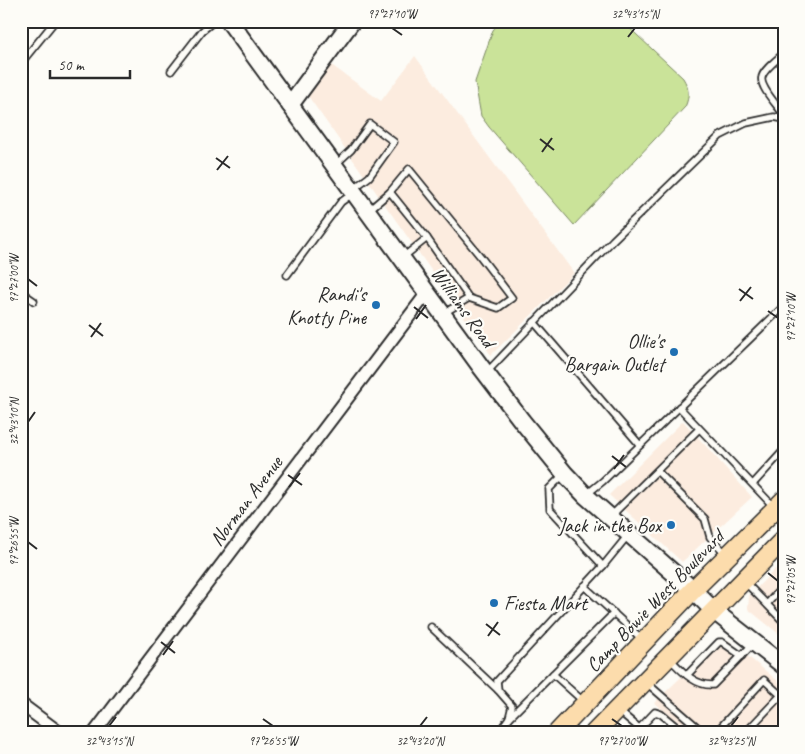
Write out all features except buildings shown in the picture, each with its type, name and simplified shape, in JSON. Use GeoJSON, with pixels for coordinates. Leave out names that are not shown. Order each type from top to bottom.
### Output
{"type":"FeatureCollection","features":[{"type":"Feature","properties":{"kind":"main road","name":"Camp Bowie West Boulevard"},"geometry":{"type":"LineString","coordinates":[[557,733],[693,590],[780,504]]}},
{"type":"Feature","properties":{"kind":"main road"},"geometry":{"type":"LineString","coordinates":[[594,733],[779,548]]}},
{"type":"Feature","properties":{"kind":"street","name":"Williams Road"},"geometry":{"type":"LineString","coordinates":[[229,21],[485,374],[565,474],[586,496],[693,590],[714,611],[784,666]]}},
{"type":"Feature","properties":{"kind":"street"},"geometry":{"type":"LineString","coordinates":[[290,105],[352,21]]}},
{"type":"Feature","properties":{"kind":"street","name":"Norman Avenue"},"geometry":{"type":"LineString","coordinates":[[94,733],[427,293]]}},
{"type":"Feature","properties":{"kind":"street"},"geometry":{"type":"LineString","coordinates":[[21,704],[60,733]]}},
{"type":"Feature","properties":{"kind":"lane"},"geometry":{"type":"LineString","coordinates":[[21,63],[55,21]]}},
{"type":"Feature","properties":{"kind":"lane"},"geometry":{"type":"LineString","coordinates":[[171,71],[202,32],[214,21]]}},
{"type":"Feature","properties":{"kind":"lane"},"geometry":{"type":"LineString","coordinates":[[784,53],[769,67],[762,77],[763,86],[784,115]]}},
{"type":"Feature","properties":{"kind":"lane"},"geometry":{"type":"LineString","coordinates":[[485,374],[613,240],[720,136],[746,123],[774,117],[784,119]]}},
{"type":"Feature","properties":{"kind":"lane"},"geometry":{"type":"LineString","coordinates":[[287,275],[341,202],[369,177],[394,142],[370,124],[351,150],[334,166]]}},
{"type":"Feature","properties":{"kind":"lane"},"geometry":{"type":"LineString","coordinates":[[368,212],[390,192],[409,170],[512,298],[498,308],[469,298],[427,238],[390,192]]}},
{"type":"Feature","properties":{"kind":"lane"},"geometry":{"type":"LineString","coordinates":[[402,258],[427,238]]}},
{"type":"Feature","properties":{"kind":"lane"},"geometry":{"type":"LineString","coordinates":[[21,292],[34,301]]}},
{"type":"Feature","properties":{"kind":"lane"},"geometry":{"type":"LineString","coordinates":[[442,314],[469,298]]}},
{"type":"Feature","properties":{"kind":"lane"},"geometry":{"type":"LineString","coordinates":[[586,496],[784,306]]}},
{"type":"Feature","properties":{"kind":"lane"},"geometry":{"type":"LineString","coordinates":[[534,322],[640,445]]}},
{"type":"Feature","properties":{"kind":"lane"},"geometry":{"type":"LineString","coordinates":[[679,408],[752,484],[780,504]]}},
{"type":"Feature","properties":{"kind":"lane"},"geometry":{"type":"LineString","coordinates":[[21,429],[21,441]]}},
{"type":"Feature","properties":{"kind":"lane"},"geometry":{"type":"LineString","coordinates":[[610,517],[700,429]]}},
{"type":"Feature","properties":{"kind":"lane"},"geometry":{"type":"LineString","coordinates":[[752,484],[784,450]]}},
{"type":"Feature","properties":{"kind":"lane"},"geometry":{"type":"LineString","coordinates":[[657,472],[705,519],[710,537],[728,556]]}},
{"type":"Feature","properties":{"kind":"lane"},"geometry":{"type":"LineString","coordinates":[[565,474],[549,489],[550,509],[603,566]]}},
{"type":"Feature","properties":{"kind":"lane"},"geometry":{"type":"LineString","coordinates":[[498,690],[497,681],[603,566],[629,534]]}},
{"type":"Feature","properties":{"kind":"lane"},"geometry":{"type":"LineString","coordinates":[[744,581],[784,622]]}},
{"type":"Feature","properties":{"kind":"lane"},"geometry":{"type":"LineString","coordinates":[[767,604],[784,585]]}},
{"type":"Feature","properties":{"kind":"lane"},"geometry":{"type":"LineString","coordinates":[[584,586],[644,642]]}},
{"type":"Feature","properties":{"kind":"lane"},"geometry":{"type":"LineString","coordinates":[[498,733],[509,718],[614,613]]}},
{"type":"Feature","properties":{"kind":"lane"},"geometry":{"type":"LineString","coordinates":[[431,627],[498,690],[512,706],[509,718]]}},
{"type":"Feature","properties":{"kind":"lane"},"geometry":{"type":"LineString","coordinates":[[687,675],[718,642],[722,642],[742,656]]}},
{"type":"Feature","properties":{"kind":"lane"},"geometry":{"type":"LineString","coordinates":[[668,658],[692,680],[713,685],[754,643]]}},
{"type":"Feature","properties":{"kind":"lane"},"geometry":{"type":"LineString","coordinates":[[553,674],[586,703]]}},
{"type":"Feature","properties":{"kind":"lane"},"geometry":{"type":"LineString","coordinates":[[716,732],[764,680],[783,695],[745,733]]}},
{"type":"Feature","properties":{"kind":"lane"},"geometry":{"type":"LineString","coordinates":[[645,681],[704,733]]}},
{"type":"Feature","properties":{"kind":"lane"},"geometry":{"type":"LineString","coordinates":[[617,710],[637,730],[645,733]]}},
{"type":"Feature","properties":{"kind":"lane"},"geometry":{"type":"LineString","coordinates":[[637,730],[655,712],[661,714],[684,733]]}},
{"type":"Feature","properties":{"kind":"shaded area"},"geometry":{"type":"Polygon","coordinates":[[[415,56],[574,273],[491,355],[308,96],[330,64],[381,101],[415,56]]]}},
{"type":"Feature","properties":{"kind":"shaded area"},"geometry":{"type":"Polygon","coordinates":[[[683,421],[752,497],[682,562],[609,495],[683,421]]]}},
{"type":"Feature","properties":{"kind":"shaded area"},"geometry":{"type":"Polygon","coordinates":[[[784,560],[784,638],[748,609],[749,596],[784,560]]]}},
{"type":"Feature","properties":{"kind":"shaded area"},"geometry":{"type":"Polygon","coordinates":[[[721,639],[728,640],[784,686],[784,733],[692,733],[654,703],[721,639]]]}},
{"type":"Feature","properties":{"kind":"green space"},"geometry":{"type":"Polygon","coordinates":[[[501,21],[622,21],[683,78],[687,85],[688,99],[685,107],[574,225],[481,116],[475,82],[493,30],[501,21]]]}},
{"type":"Feature","properties":{"kind":"place","name":"Randi's Knotty Pine"},"geometry":{"type":"Point","coordinates":[376,305]}},
{"type":"Feature","properties":{"kind":"place","name":"Ollie's Bargain Outlet"},"geometry":{"type":"Point","coordinates":[674,352]}},
{"type":"Feature","properties":{"kind":"place","name":"Jack in the Box"},"geometry":{"type":"Point","coordinates":[671,525]}},
{"type":"Feature","properties":{"kind":"place","name":"Fiesta Mart"},"geometry":{"type":"Point","coordinates":[494,603]}}]}
